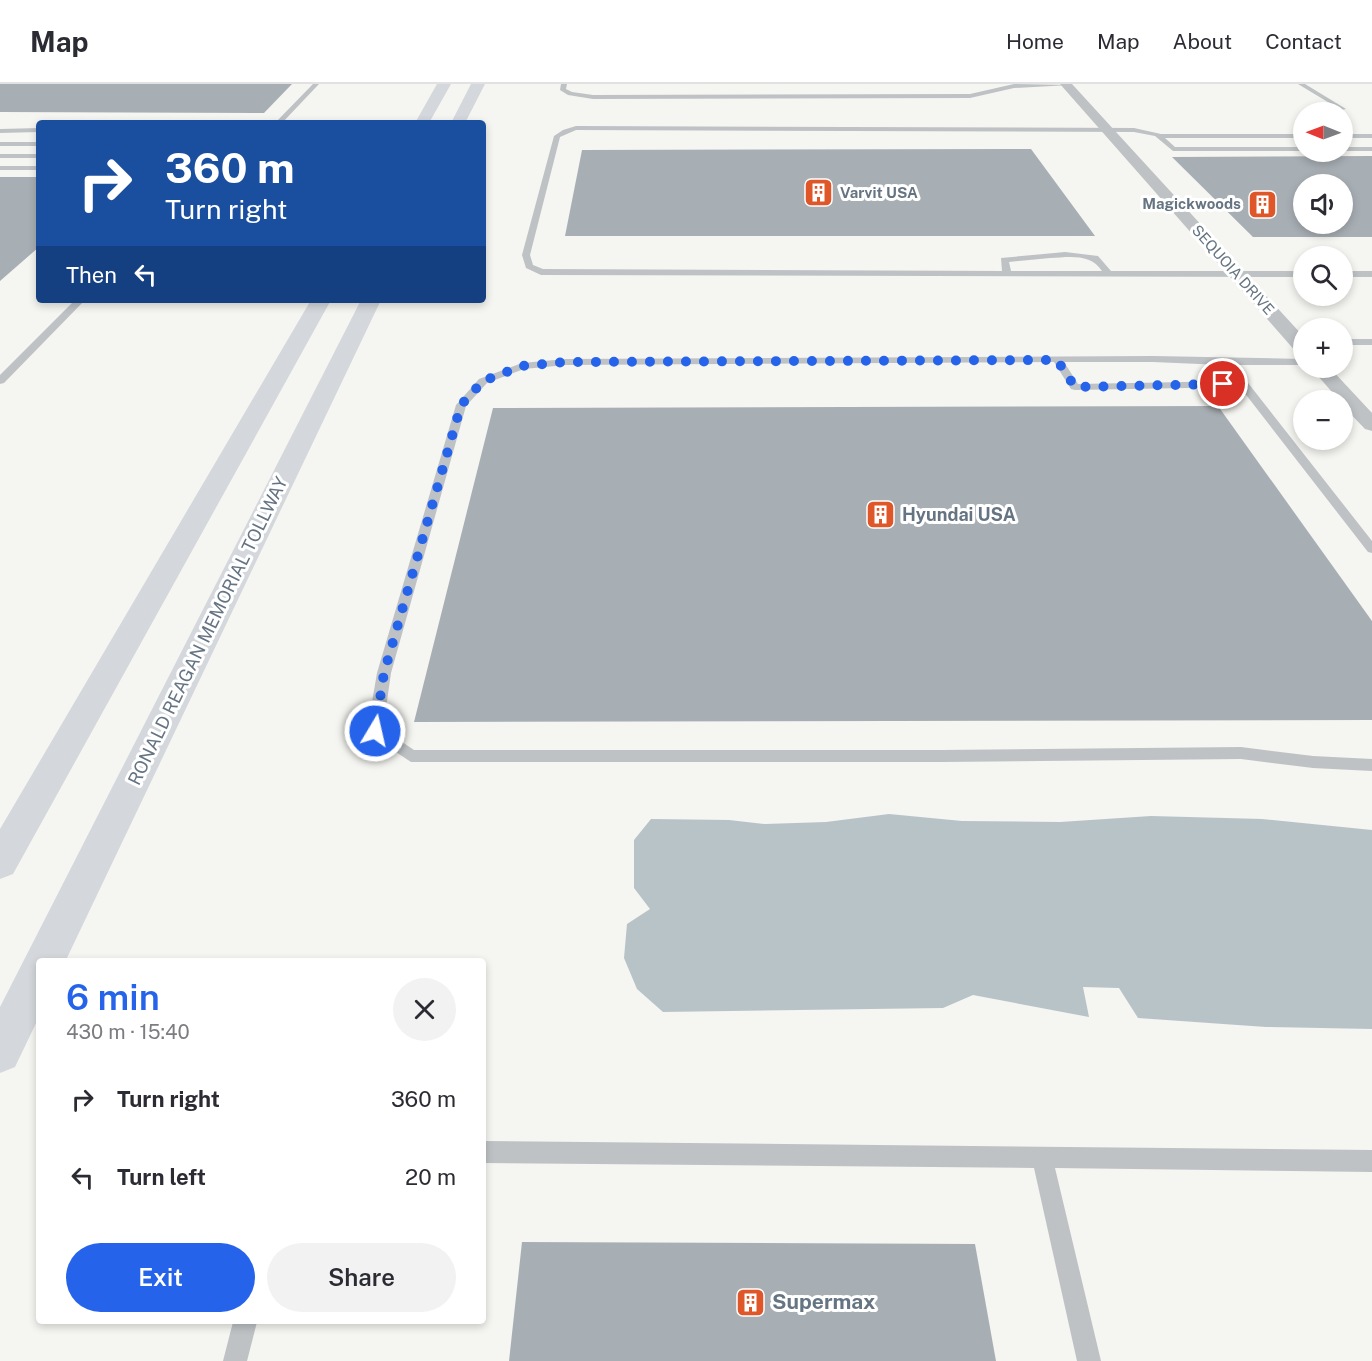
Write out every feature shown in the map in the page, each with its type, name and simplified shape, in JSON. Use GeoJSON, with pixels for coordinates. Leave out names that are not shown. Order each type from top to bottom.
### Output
{"type":"FeatureCollection","features":[{"type":"Feature","properties":{"kind":"highway"},"geometry":{"type":"LineString","coordinates":[[424,120],[444,84]]}},
{"type":"Feature","properties":{"kind":"highway"},"geometry":{"type":"LineString","coordinates":[[460,120],[478,84]]}},
{"type":"Feature","properties":{"kind":"highway"},"geometry":{"type":"LineString","coordinates":[[0,863],[319,303]]}},
{"type":"Feature","properties":{"kind":"highway","name":"RONALD REAGAN MEMORIAL TOLLWAY"},"geometry":{"type":"LineString","coordinates":[[46,958],[370,303]]}},
{"type":"Feature","properties":{"kind":"highway"},"geometry":{"type":"LineString","coordinates":[[0,1052],[36,979]]}},
{"type":"Feature","properties":{"kind":"street","name":"SEQUOIA DRIVE"},"geometry":{"type":"LineString","coordinates":[[1066,85],[1293,335]]}},
{"type":"Feature","properties":{"kind":"street"},"geometry":{"type":"LineString","coordinates":[[1329,378],[1372,426]]}},
{"type":"Feature","properties":{"kind":"lane"},"geometry":{"type":"LineString","coordinates":[[281,120],[316,84]]}},
{"type":"Feature","properties":{"kind":"lane"},"geometry":{"type":"LineString","coordinates":[[564,84],[563,90],[570,94],[605,97],[970,96],[1013,85],[1066,85]]}},
{"type":"Feature","properties":{"kind":"lane"},"geometry":{"type":"LineString","coordinates":[[1301,84],[1331,102]]}},
{"type":"Feature","properties":{"kind":"lane"},"geometry":{"type":"LineString","coordinates":[[1293,136],[1160,136],[1141,131],[1108,130],[874,128],[591,128],[565,131],[557,136],[525,255],[529,266],[541,272],[1293,274]]}},
{"type":"Feature","properties":{"kind":"lane"},"geometry":{"type":"LineString","coordinates":[[0,130],[36,130]]}},
{"type":"Feature","properties":{"kind":"lane"},"geometry":{"type":"LineString","coordinates":[[1160,136],[1173,149],[1293,149]]}},
{"type":"Feature","properties":{"kind":"lane"},"geometry":{"type":"LineString","coordinates":[[1353,136],[1372,136]]}},
{"type":"Feature","properties":{"kind":"lane"},"geometry":{"type":"LineString","coordinates":[[0,144],[36,144]]}},
{"type":"Feature","properties":{"kind":"lane"},"geometry":{"type":"LineString","coordinates":[[1353,149],[1372,149]]}},
{"type":"Feature","properties":{"kind":"lane"},"geometry":{"type":"LineString","coordinates":[[0,156],[36,156]]}},
{"type":"Feature","properties":{"kind":"lane"},"geometry":{"type":"LineString","coordinates":[[0,168],[36,168]]}},
{"type":"Feature","properties":{"kind":"lane"},"geometry":{"type":"LineString","coordinates":[[1007,272],[1004,260],[1015,256],[1092,256],[1107,272]]}},
{"type":"Feature","properties":{"kind":"lane"},"geometry":{"type":"LineString","coordinates":[[1353,274],[1372,274]]}},
{"type":"Feature","properties":{"kind":"lane"},"geometry":{"type":"LineString","coordinates":[[0,381],[77,303]]}},
{"type":"Feature","properties":{"kind":"lane"},"geometry":{"type":"LineString","coordinates":[[1353,342],[1372,342]]}},
{"type":"Feature","properties":{"kind":"lane"},"geometry":{"type":"LineString","coordinates":[[1293,362],[1153,359],[566,362],[522,366],[483,381],[461,405],[384,673],[375,731],[411,756],[942,756],[1230,753],[1313,762],[1372,765]]}},
{"type":"Feature","properties":{"kind":"lane"},"geometry":{"type":"LineString","coordinates":[[1057,360],[1075,387],[1244,384]]}},
{"type":"Feature","properties":{"kind":"lane"},"geometry":{"type":"LineString","coordinates":[[1226,362],[1372,549]]}},
{"type":"Feature","properties":{"kind":"lane"},"geometry":{"type":"LineString","coordinates":[[486,1152],[1372,1161]]}},
{"type":"Feature","properties":{"kind":"lane"},"geometry":{"type":"LineString","coordinates":[[1042,1158],[1089,1361]]}},
{"type":"Feature","properties":{"kind":"lane"},"geometry":{"type":"LineString","coordinates":[[235,1361],[244,1324]]}},
{"type":"Feature","properties":{"kind":"shaded area"},"geometry":{"type":"Polygon","coordinates":[[[889,814],[962,821],[1060,822],[1151,816],[1262,819],[1372,830],[1372,1029],[1266,1027],[1138,1018],[1119,988],[1083,987],[1089,1017],[973,995],[943,1008],[663,1012],[637,989],[624,958],[627,924],[650,909],[634,888],[634,840],[651,819],[729,820],[765,824],[826,822],[889,814]]]}},
{"type":"Feature","properties":{"kind":"building"},"geometry":{"type":"Polygon","coordinates":[[[0,84],[292,84],[264,113],[0,112],[0,84]]]}},
{"type":"Feature","properties":{"kind":"building","name":"Varvit USA"},"geometry":{"type":"Polygon","coordinates":[[[1031,149],[1095,236],[565,236],[582,150],[1031,149]]]}},
{"type":"Feature","properties":{"kind":"building","name":"Magickwoods"},"geometry":{"type":"Polygon","coordinates":[[[1293,156],[1293,162],[1353,162],[1353,156],[1372,156],[1372,237],[1253,237],[1172,157],[1293,156]]]}},
{"type":"Feature","properties":{"kind":"building"},"geometry":{"type":"Polygon","coordinates":[[[0,177],[36,177],[36,250],[0,281],[0,177]]]}},
{"type":"Feature","properties":{"kind":"building","name":"Hyundai USA"},"geometry":{"type":"Polygon","coordinates":[[[1218,406],[1372,621],[1372,720],[414,722],[493,408],[1218,406]]]}},
{"type":"Feature","properties":{"kind":"building","name":"Supermax"},"geometry":{"type":"Polygon","coordinates":[[[522,1242],[975,1244],[996,1361],[509,1361],[522,1242]]]}},
{"type":"Feature","properties":{"kind":"place","name":"Varvit USA"},"geometry":{"type":"Point","coordinates":[819,193]}},
{"type":"Feature","properties":{"kind":"place","name":"Magickwoods"},"geometry":{"type":"Point","coordinates":[1262,204]}},
{"type":"Feature","properties":{"kind":"place","name":"Hyundai USA"},"geometry":{"type":"Point","coordinates":[881,515]}},
{"type":"Feature","properties":{"kind":"place","name":"Supermax"},"geometry":{"type":"Point","coordinates":[751,1302]}},
{"type":"Feature","properties":{"kind":"route"},"geometry":{"type":"LineString","coordinates":[[375,731],[384,673],[461,405],[483,381],[522,366],[566,362],[1057,360],[1075,387],[1223,384]]}}]}
